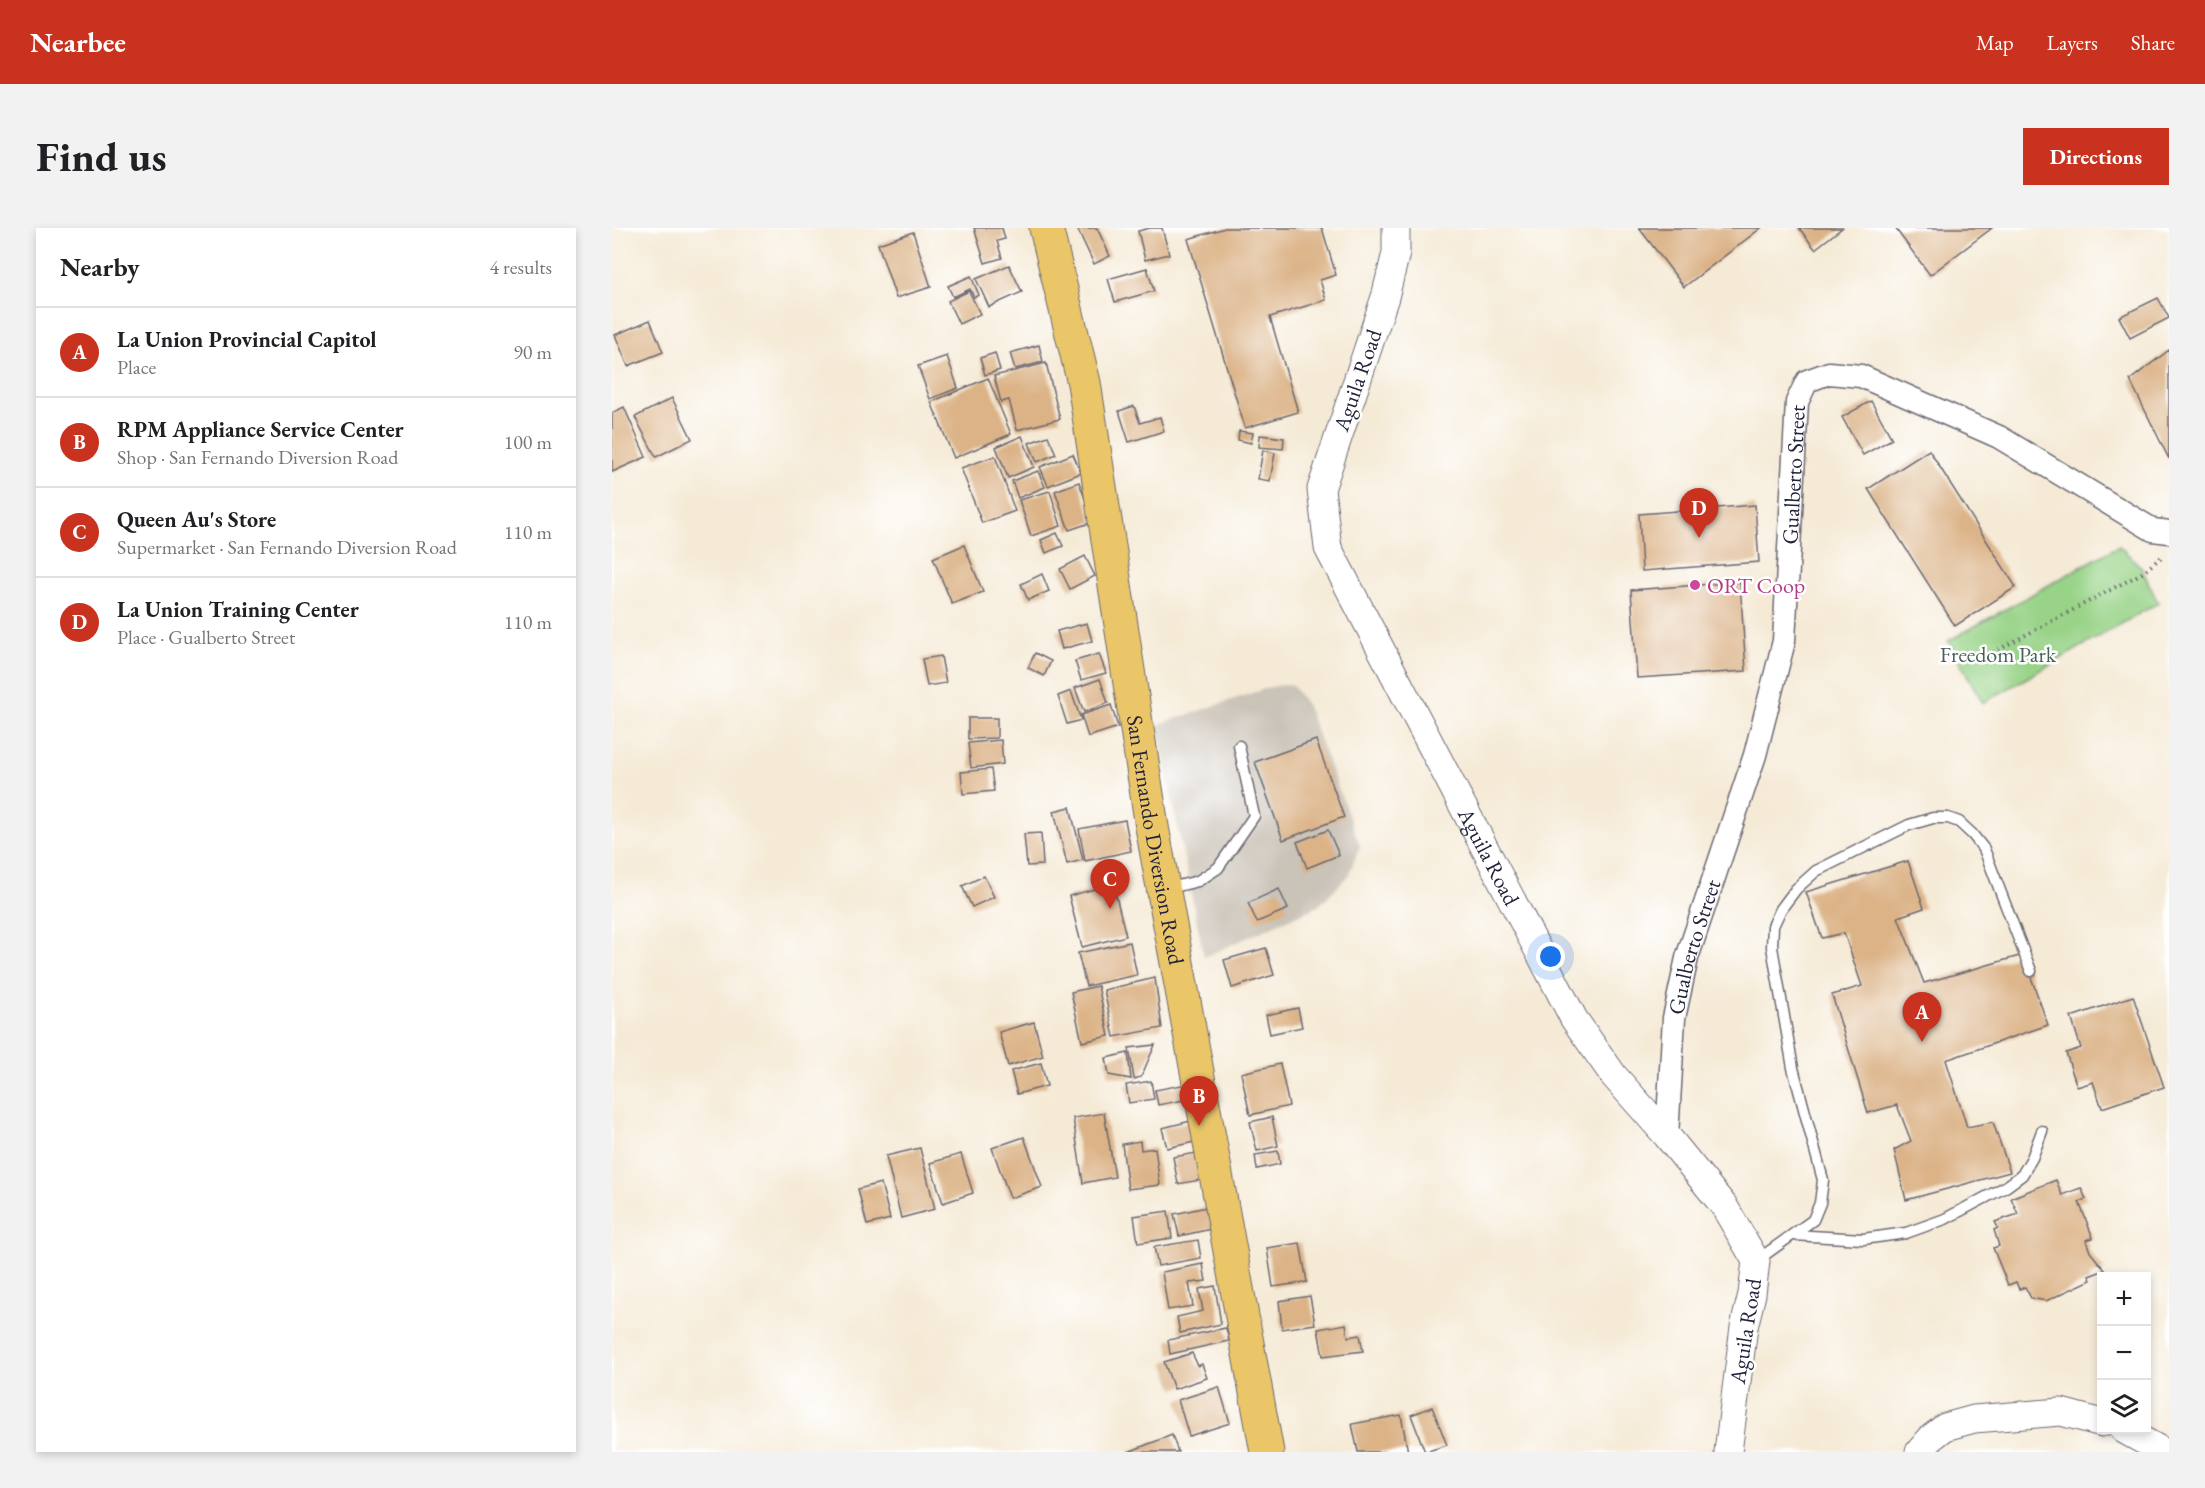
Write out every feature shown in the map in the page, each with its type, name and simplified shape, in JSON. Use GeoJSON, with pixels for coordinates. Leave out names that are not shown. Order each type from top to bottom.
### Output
{"type":"FeatureCollection","features":[{"type":"Feature","properties":{"kind":"highway","name":"San Fernando Diversion Road"},"geometry":{"type":"LineString","coordinates":[[1046,228],[1084,382],[1150,816],[1267,1452]]}},
{"type":"Feature","properties":{"kind":"street","name":"Aguila Road"},"geometry":{"type":"LineString","coordinates":[[1396,228],[1396,254],[1385,297],[1321,489],[1328,548],[1574,1019],[1614,1076],[1724,1206],[1756,1261],[1752,1294],[1744,1327],[1728,1452]]}},
{"type":"Feature","properties":{"kind":"street","name":"Gualberto Street"},"geometry":{"type":"LineString","coordinates":[[1667,1136],[1674,1018],[1687,958],[1755,755],[1784,641],[1797,402],[1807,381],[1829,373],[1861,376],[1999,437],[2153,530],[2169,532]]}},
{"type":"Feature","properties":{"kind":"street"},"geometry":{"type":"LineString","coordinates":[[1919,1452],[1945,1427],[1974,1419],[2061,1412],[2097,1422]]}},
{"type":"Feature","properties":{"kind":"street"},"geometry":{"type":"LineString","coordinates":[[2131,1434],[2164,1452]]}},
{"type":"Feature","properties":{"kind":"lane"},"geometry":{"type":"LineString","coordinates":[[1164,890],[1198,880],[1218,868],[1254,816],[1239,746]]}},
{"type":"Feature","properties":{"kind":"lane"},"geometry":{"type":"LineString","coordinates":[[1756,1261],[1813,1220],[1820,1203],[1823,1180],[1793,1068],[1772,948],[1773,926],[1781,909],[1796,889],[1816,871],[1910,825],[1933,818],[1948,818],[1959,822],[1984,849],[2031,971]]}},
{"type":"Feature","properties":{"kind":"lane"},"geometry":{"type":"LineString","coordinates":[[1793,1235],[1863,1239],[1906,1233],[1944,1220],[2007,1186],[2022,1175],[2032,1158],[2042,1131]]}},
{"type":"Feature","properties":{"kind":"path"},"geometry":{"type":"LineString","coordinates":[[1977,661],[2142,573],[2169,551]]}},
{"type":"Feature","properties":{"kind":"shaded area"},"geometry":{"type":"Polygon","coordinates":[[[1291,684],[1307,706],[1360,846],[1348,876],[1318,906],[1204,957],[1157,725],[1270,687],[1291,684]]]}},
{"type":"Feature","properties":{"kind":"green space","name":"Freedom Park"},"geometry":{"type":"Polygon","coordinates":[[[2119,546],[2141,567],[2158,603],[1983,703],[1948,641],[2119,546]]]}},
{"type":"Feature","properties":{"kind":"building"},"geometry":{"type":"Polygon","coordinates":[[[974,228],[1002,228],[1005,239],[997,241],[1002,258],[985,263],[974,228]]]}},
{"type":"Feature","properties":{"kind":"building"},"geometry":{"type":"Polygon","coordinates":[[[1077,228],[1097,228],[1110,256],[1094,264],[1077,228]]]}},
{"type":"Feature","properties":{"kind":"building"},"geometry":{"type":"Polygon","coordinates":[[[1162,228],[1169,254],[1145,260],[1138,231],[1162,228]]]}},
{"type":"Feature","properties":{"kind":"building"},"geometry":{"type":"Polygon","coordinates":[[[1225,228],[1322,228],[1336,275],[1320,280],[1326,300],[1270,317],[1298,412],[1245,428],[1188,239],[1225,228]]]}},
{"type":"Feature","properties":{"kind":"building"},"geometry":{"type":"Polygon","coordinates":[[[1639,228],[1761,228],[1684,287],[1639,228]]]}},
{"type":"Feature","properties":{"kind":"building"},"geometry":{"type":"Polygon","coordinates":[[[1799,228],[1842,228],[1815,249],[1799,228]]]}},
{"type":"Feature","properties":{"kind":"building"},"geometry":{"type":"Polygon","coordinates":[[[1895,228],[1992,228],[1930,275],[1895,228]]]}},
{"type":"Feature","properties":{"kind":"building"},"geometry":{"type":"Polygon","coordinates":[[[913,232],[931,287],[896,298],[878,244],[913,232]]]}},
{"type":"Feature","properties":{"kind":"building"},"geometry":{"type":"Polygon","coordinates":[[[1009,265],[1022,292],[989,307],[976,279],[1009,265]]]}},
{"type":"Feature","properties":{"kind":"building"},"geometry":{"type":"Polygon","coordinates":[[[1147,268],[1154,291],[1115,302],[1108,279],[1147,268]]]}},
{"type":"Feature","properties":{"kind":"building"},"geometry":{"type":"Polygon","coordinates":[[[971,276],[979,295],[974,297],[970,289],[953,297],[948,286],[971,276]]]}},
{"type":"Feature","properties":{"kind":"building"},"geometry":{"type":"Polygon","coordinates":[[[969,291],[980,314],[959,324],[948,301],[969,291]]]}},
{"type":"Feature","properties":{"kind":"building"},"geometry":{"type":"Polygon","coordinates":[[[2158,298],[2169,318],[2130,338],[2119,317],[2158,298]]]}},
{"type":"Feature","properties":{"kind":"building"},"geometry":{"type":"Polygon","coordinates":[[[650,320],[663,352],[628,366],[615,335],[650,320]]]}},
{"type":"Feature","properties":{"kind":"building"},"geometry":{"type":"Polygon","coordinates":[[[1039,345],[1043,362],[1015,369],[1010,353],[1039,345]]]}},
{"type":"Feature","properties":{"kind":"building"},"geometry":{"type":"Polygon","coordinates":[[[2169,350],[2169,459],[2130,380],[2169,350]]]}},
{"type":"Feature","properties":{"kind":"building"},"geometry":{"type":"Polygon","coordinates":[[[995,353],[1000,370],[985,375],[980,358],[995,353]]]}},
{"type":"Feature","properties":{"kind":"building"},"geometry":{"type":"Polygon","coordinates":[[[947,356],[958,388],[930,399],[918,366],[947,356]]]}},
{"type":"Feature","properties":{"kind":"building"},"geometry":{"type":"Polygon","coordinates":[[[1046,363],[1060,419],[1017,430],[1009,400],[1001,402],[994,376],[1046,363]]]}},
{"type":"Feature","properties":{"kind":"building"},"geometry":{"type":"Polygon","coordinates":[[[988,378],[1011,434],[954,458],[931,402],[988,378]]]}},
{"type":"Feature","properties":{"kind":"building"},"geometry":{"type":"Polygon","coordinates":[[[672,398],[692,439],[656,457],[635,417],[672,398]]]}},
{"type":"Feature","properties":{"kind":"building"},"geometry":{"type":"Polygon","coordinates":[[[1871,401],[1892,439],[1863,455],[1842,417],[1871,401]]]}},
{"type":"Feature","properties":{"kind":"building"},"geometry":{"type":"Polygon","coordinates":[[[1134,406],[1140,423],[1160,417],[1164,431],[1129,442],[1119,411],[1134,406]]]}},
{"type":"Feature","properties":{"kind":"building"},"geometry":{"type":"Polygon","coordinates":[[[624,407],[646,457],[612,472],[612,413],[624,407]]]}},
{"type":"Feature","properties":{"kind":"building"},"geometry":{"type":"Polygon","coordinates":[[[1239,431],[1253,433],[1251,443],[1238,440],[1239,431]]]}},
{"type":"Feature","properties":{"kind":"building"},"geometry":{"type":"Polygon","coordinates":[[[1260,435],[1284,438],[1283,449],[1259,447],[1260,435]]]}},
{"type":"Feature","properties":{"kind":"building"},"geometry":{"type":"Polygon","coordinates":[[[1022,436],[1034,467],[1008,478],[996,447],[1022,436]]]}},
{"type":"Feature","properties":{"kind":"building"},"geometry":{"type":"Polygon","coordinates":[[[1048,436],[1056,454],[1037,462],[1029,443],[1048,436]]]}},
{"type":"Feature","properties":{"kind":"building"},"geometry":{"type":"Polygon","coordinates":[[[1263,450],[1275,453],[1270,481],[1258,479],[1263,450]]]}},
{"type":"Feature","properties":{"kind":"building"},"geometry":{"type":"Polygon","coordinates":[[[1929,450],[2016,587],[1955,626],[1868,489],[1929,450]]]}},
{"type":"Feature","properties":{"kind":"building"},"geometry":{"type":"Polygon","coordinates":[[[1073,454],[1081,473],[1048,486],[1040,467],[1073,454]]]}},
{"type":"Feature","properties":{"kind":"building"},"geometry":{"type":"Polygon","coordinates":[[[995,456],[1015,511],[982,523],[961,468],[995,456]]]}},
{"type":"Feature","properties":{"kind":"building"},"geometry":{"type":"Polygon","coordinates":[[[1038,471],[1045,487],[1018,498],[1012,481],[1038,471]]]}},
{"type":"Feature","properties":{"kind":"building"},"geometry":{"type":"Polygon","coordinates":[[[1079,482],[1093,522],[1069,530],[1055,491],[1079,482]]]}},
{"type":"Feature","properties":{"kind":"building"},"geometry":{"type":"Polygon","coordinates":[[[1050,491],[1061,526],[1031,536],[1019,500],[1050,491]]]}},
{"type":"Feature","properties":{"kind":"building"},"geometry":{"type":"Polygon","coordinates":[[[1755,505],[1759,562],[1642,571],[1639,514],[1755,505]]]}},
{"type":"Feature","properties":{"kind":"building"},"geometry":{"type":"Polygon","coordinates":[[[1057,533],[1063,546],[1046,553],[1041,540],[1057,533]]]}},
{"type":"Feature","properties":{"kind":"building"},"geometry":{"type":"Polygon","coordinates":[[[964,545],[983,592],[952,604],[933,558],[964,545]]]}},
{"type":"Feature","properties":{"kind":"building"},"geometry":{"type":"Polygon","coordinates":[[[1085,556],[1095,576],[1070,589],[1060,569],[1085,556]]]}},
{"type":"Feature","properties":{"kind":"building"},"geometry":{"type":"Polygon","coordinates":[[[1042,574],[1049,591],[1028,600],[1021,584],[1042,574]]]}},
{"type":"Feature","properties":{"kind":"building"},"geometry":{"type":"Polygon","coordinates":[[[1740,582],[1746,671],[1637,678],[1631,590],[1740,582]]]}},
{"type":"Feature","properties":{"kind":"building"},"geometry":{"type":"Polygon","coordinates":[[[1087,623],[1092,641],[1062,649],[1057,631],[1087,623]]]}},
{"type":"Feature","properties":{"kind":"building"},"geometry":{"type":"Polygon","coordinates":[[[1035,653],[1051,661],[1044,676],[1028,668],[1035,653]]]}},
{"type":"Feature","properties":{"kind":"building"},"geometry":{"type":"Polygon","coordinates":[[[1099,654],[1106,673],[1081,680],[1075,661],[1099,654]]]}},
{"type":"Feature","properties":{"kind":"building"},"geometry":{"type":"Polygon","coordinates":[[[941,656],[946,683],[927,686],[922,659],[941,656]]]}},
{"type":"Feature","properties":{"kind":"building"},"geometry":{"type":"Polygon","coordinates":[[[1100,679],[1108,703],[1084,712],[1075,688],[1100,679]]]}},
{"type":"Feature","properties":{"kind":"building"},"geometry":{"type":"Polygon","coordinates":[[[1071,691],[1081,720],[1067,724],[1058,696],[1071,691]]]}},
{"type":"Feature","properties":{"kind":"building"},"geometry":{"type":"Polygon","coordinates":[[[1111,705],[1118,727],[1088,737],[1081,715],[1111,705]]]}},
{"type":"Feature","properties":{"kind":"building"},"geometry":{"type":"Polygon","coordinates":[[[968,718],[997,718],[997,738],[968,739],[968,718]]]}},
{"type":"Feature","properties":{"kind":"building"},"geometry":{"type":"Polygon","coordinates":[[[1001,740],[1003,764],[971,768],[968,743],[1001,740]]]}},
{"type":"Feature","properties":{"kind":"building"},"geometry":{"type":"Polygon","coordinates":[[[1316,740],[1344,817],[1283,840],[1255,762],[1316,740]]]}},
{"type":"Feature","properties":{"kind":"building"},"geometry":{"type":"Polygon","coordinates":[[[991,769],[994,791],[963,794],[961,772],[991,769]]]}},
{"type":"Feature","properties":{"kind":"building"},"geometry":{"type":"Polygon","coordinates":[[[1070,807],[1083,860],[1067,864],[1054,811],[1070,807]]]}},
{"type":"Feature","properties":{"kind":"building"},"geometry":{"type":"Polygon","coordinates":[[[1125,820],[1131,851],[1085,861],[1079,829],[1125,820]]]}},
{"type":"Feature","properties":{"kind":"building"},"geometry":{"type":"Polygon","coordinates":[[[1328,830],[1339,855],[1307,868],[1297,842],[1328,830]]]}},
{"type":"Feature","properties":{"kind":"building"},"geometry":{"type":"Polygon","coordinates":[[[1041,833],[1043,865],[1027,866],[1024,834],[1041,833]]]}},
{"type":"Feature","properties":{"kind":"building"},"geometry":{"type":"Polygon","coordinates":[[[1908,861],[1924,908],[1898,917],[1924,983],[2023,955],[2048,1025],[1946,1060],[1967,1127],[1993,1122],[2010,1172],[1906,1200],[1894,1150],[1911,1141],[1897,1105],[1868,1113],[1832,995],[1862,986],[1844,933],[1822,938],[1806,892],[1908,861]]]}},
{"type":"Feature","properties":{"kind":"building"},"geometry":{"type":"Polygon","coordinates":[[[984,876],[994,897],[972,907],[962,886],[984,876]]]}},
{"type":"Feature","properties":{"kind":"building"},"geometry":{"type":"Polygon","coordinates":[[[1113,884],[1126,936],[1082,947],[1069,896],[1113,884]]]}},
{"type":"Feature","properties":{"kind":"building"},"geometry":{"type":"Polygon","coordinates":[[[1279,889],[1288,909],[1257,922],[1248,903],[1279,889]]]}},
{"type":"Feature","properties":{"kind":"building"},"geometry":{"type":"Polygon","coordinates":[[[1130,942],[1137,975],[1086,986],[1078,953],[1130,942]]]}},
{"type":"Feature","properties":{"kind":"building"},"geometry":{"type":"Polygon","coordinates":[[[1266,948],[1274,975],[1232,988],[1224,960],[1266,948]]]}},
{"type":"Feature","properties":{"kind":"building"},"geometry":{"type":"Polygon","coordinates":[[[1155,978],[1162,1028],[1114,1037],[1104,990],[1155,978]]]}},
{"type":"Feature","properties":{"kind":"building"},"geometry":{"type":"Polygon","coordinates":[[[1098,986],[1109,1036],[1082,1042],[1071,992],[1098,986]]]}},
{"type":"Feature","properties":{"kind":"building"},"geometry":{"type":"Polygon","coordinates":[[[2133,996],[2164,1087],[2102,1108],[2093,1082],[2077,1087],[2066,1053],[2081,1048],[2071,1017],[2133,996]]]}},
{"type":"Feature","properties":{"kind":"building"},"geometry":{"type":"Polygon","coordinates":[[[1298,1008],[1302,1027],[1270,1034],[1266,1015],[1298,1008]]]}},
{"type":"Feature","properties":{"kind":"building"},"geometry":{"type":"Polygon","coordinates":[[[1034,1022],[1043,1056],[1008,1066],[999,1032],[1034,1022]]]}},
{"type":"Feature","properties":{"kind":"building"},"geometry":{"type":"Polygon","coordinates":[[[1155,1045],[1141,1077],[1134,1079],[1129,1048],[1155,1045]]]}},
{"type":"Feature","properties":{"kind":"building"},"geometry":{"type":"Polygon","coordinates":[[[1128,1053],[1131,1079],[1109,1075],[1106,1058],[1128,1053]]]}},
{"type":"Feature","properties":{"kind":"building"},"geometry":{"type":"Polygon","coordinates":[[[1041,1063],[1047,1086],[1017,1094],[1011,1071],[1041,1063]]]}},
{"type":"Feature","properties":{"kind":"building"},"geometry":{"type":"Polygon","coordinates":[[[1280,1064],[1289,1106],[1250,1115],[1241,1073],[1280,1064]]]}},
{"type":"Feature","properties":{"kind":"building"},"geometry":{"type":"Polygon","coordinates":[[[1151,1081],[1154,1099],[1129,1103],[1126,1085],[1151,1081]]]}},
{"type":"Feature","properties":{"kind":"building"},"geometry":{"type":"Polygon","coordinates":[[[1192,1083],[1195,1098],[1158,1105],[1155,1090],[1192,1083]]]}},
{"type":"Feature","properties":{"kind":"building"},"geometry":{"type":"Polygon","coordinates":[[[1104,1113],[1115,1177],[1083,1183],[1073,1118],[1104,1113]]]}},
{"type":"Feature","properties":{"kind":"building"},"geometry":{"type":"Polygon","coordinates":[[[1272,1117],[1278,1146],[1257,1151],[1250,1122],[1272,1117]]]}},
{"type":"Feature","properties":{"kind":"building"},"geometry":{"type":"Polygon","coordinates":[[[1203,1118],[1208,1139],[1167,1148],[1162,1128],[1203,1118]]]}},
{"type":"Feature","properties":{"kind":"building"},"geometry":{"type":"Polygon","coordinates":[[[1024,1137],[1042,1187],[1010,1198],[992,1148],[1024,1137]]]}},
{"type":"Feature","properties":{"kind":"building"},"geometry":{"type":"Polygon","coordinates":[[[1140,1141],[1141,1150],[1155,1148],[1160,1185],[1128,1189],[1122,1144],[1140,1141]]]}},
{"type":"Feature","properties":{"kind":"building"},"geometry":{"type":"Polygon","coordinates":[[[920,1148],[935,1209],[901,1218],[886,1156],[920,1148]]]}},
{"type":"Feature","properties":{"kind":"building"},"geometry":{"type":"Polygon","coordinates":[[[1278,1151],[1280,1164],[1257,1169],[1255,1155],[1278,1151]]]}},
{"type":"Feature","properties":{"kind":"building"},"geometry":{"type":"Polygon","coordinates":[[[1202,1152],[1206,1179],[1178,1184],[1173,1157],[1202,1152]]]}},
{"type":"Feature","properties":{"kind":"building"},"geometry":{"type":"Polygon","coordinates":[[[961,1154],[973,1193],[943,1203],[930,1163],[961,1154]]]}},
{"type":"Feature","properties":{"kind":"building"},"geometry":{"type":"Polygon","coordinates":[[[2056,1180],[2062,1195],[2081,1188],[2086,1199],[2079,1202],[2093,1238],[2086,1240],[2090,1252],[2105,1270],[2089,1276],[2091,1280],[2046,1301],[2031,1298],[2025,1287],[2019,1289],[2016,1282],[2008,1285],[1993,1248],[1999,1246],[1994,1230],[1998,1228],[1995,1222],[2018,1214],[2011,1198],[2056,1180]]]}},
{"type":"Feature","properties":{"kind":"building"},"geometry":{"type":"Polygon","coordinates":[[[881,1183],[890,1219],[867,1225],[858,1189],[881,1183]]]}},
{"type":"Feature","properties":{"kind":"building"},"geometry":{"type":"Polygon","coordinates":[[[1211,1206],[1216,1228],[1179,1236],[1174,1214],[1211,1206]]]}},
{"type":"Feature","properties":{"kind":"building"},"geometry":{"type":"Polygon","coordinates":[[[1168,1211],[1172,1238],[1138,1243],[1134,1216],[1168,1211]]]}},
{"type":"Feature","properties":{"kind":"building"},"geometry":{"type":"Polygon","coordinates":[[[1198,1240],[1201,1258],[1158,1266],[1154,1247],[1198,1240]]]}},
{"type":"Feature","properties":{"kind":"building"},"geometry":{"type":"Polygon","coordinates":[[[1300,1243],[1307,1282],[1273,1287],[1267,1248],[1300,1243]]]}},
{"type":"Feature","properties":{"kind":"building"},"geometry":{"type":"Polygon","coordinates":[[[1203,1264],[1206,1281],[1189,1283],[1193,1306],[1168,1310],[1162,1272],[1203,1264]]]}},
{"type":"Feature","properties":{"kind":"building"},"geometry":{"type":"Polygon","coordinates":[[[1215,1286],[1221,1324],[1180,1333],[1177,1317],[1203,1311],[1199,1289],[1215,1286]]]}},
{"type":"Feature","properties":{"kind":"building"},"geometry":{"type":"Polygon","coordinates":[[[1310,1296],[1315,1324],[1282,1329],[1279,1301],[1310,1296]]]}},
{"type":"Feature","properties":{"kind":"building"},"geometry":{"type":"Polygon","coordinates":[[[1346,1324],[1348,1337],[1360,1335],[1363,1351],[1323,1356],[1318,1329],[1346,1324]]]}},
{"type":"Feature","properties":{"kind":"building"},"geometry":{"type":"Polygon","coordinates":[[[1226,1328],[1229,1341],[1170,1354],[1168,1340],[1226,1328]]]}},
{"type":"Feature","properties":{"kind":"building"},"geometry":{"type":"Polygon","coordinates":[[[1192,1353],[1198,1366],[1202,1364],[1207,1378],[1174,1389],[1164,1362],[1192,1353]]]}},
{"type":"Feature","properties":{"kind":"building"},"geometry":{"type":"Polygon","coordinates":[[[1219,1387],[1230,1423],[1189,1436],[1178,1400],[1219,1387]]]}},
{"type":"Feature","properties":{"kind":"building"},"geometry":{"type":"Polygon","coordinates":[[[1432,1407],[1447,1445],[1425,1452],[1411,1415],[1432,1407]]]}},
{"type":"Feature","properties":{"kind":"building"},"geometry":{"type":"Polygon","coordinates":[[[1401,1415],[1408,1452],[1358,1452],[1352,1424],[1401,1415]]]}},
{"type":"Feature","properties":{"kind":"building"},"geometry":{"type":"Polygon","coordinates":[[[1172,1435],[1178,1452],[1128,1452],[1172,1435]]]}},
{"type":"Feature","properties":{"kind":"place","name":"La Union Training Center"},"geometry":{"type":"Point","coordinates":[1699,538]}},
{"type":"Feature","properties":{"kind":"place","name":"ORT Coop"},"geometry":{"type":"Point","coordinates":[1695,585]}},
{"type":"Feature","properties":{"kind":"place","name":"Queen Au's Store"},"geometry":{"type":"Point","coordinates":[1110,909]}},
{"type":"Feature","properties":{"kind":"place","name":"La Union Provincial Capitol"},"geometry":{"type":"Point","coordinates":[1922,1042]}},
{"type":"Feature","properties":{"kind":"place","name":"RPM Appliance Service Center"},"geometry":{"type":"Point","coordinates":[1199,1126]}}]}
